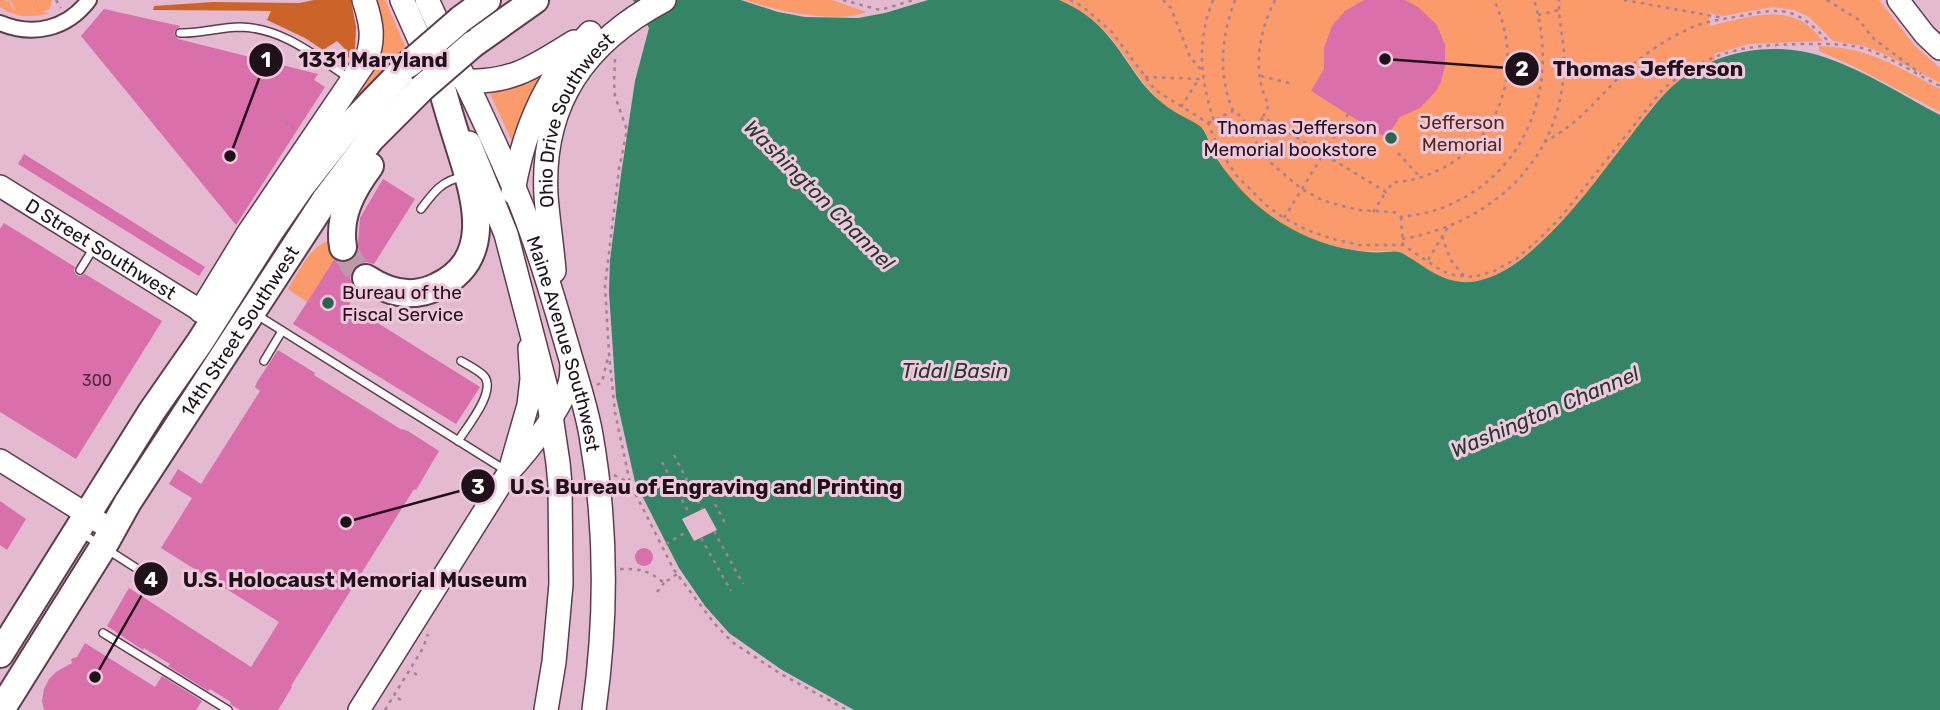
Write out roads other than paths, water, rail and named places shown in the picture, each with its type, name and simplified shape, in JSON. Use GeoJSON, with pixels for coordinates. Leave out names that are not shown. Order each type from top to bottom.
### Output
{"type":"FeatureCollection","features":[{"type":"Feature","properties":{"kind":"highway","name":"14th Street Southwest"},"geometry":{"type":"LineString","coordinates":[[0,654],[152,411],[315,167],[357,117],[409,64],[487,0]]}},
{"type":"Feature","properties":{"kind":"highway","name":"14th Street Southwest"},"geometry":{"type":"LineString","coordinates":[[1,710],[128,502],[250,312],[355,159],[388,121],[442,86],[473,44],[535,0]]}},
{"type":"Feature","properties":{"kind":"highway"},"geometry":{"type":"LineString","coordinates":[[366,278],[387,290],[404,293],[432,289],[460,271],[471,253],[476,234],[476,210],[442,86]]}},
{"type":"Feature","properties":{"kind":"highway"},"geometry":{"type":"LineString","coordinates":[[343,247],[343,222],[352,192],[390,141],[442,86]]}},
{"type":"Feature","properties":{"kind":"highway"},"geometry":{"type":"LineString","coordinates":[[152,411],[201,311]]}},
{"type":"Feature","properties":{"kind":"main road"},"geometry":{"type":"LineString","coordinates":[[201,311],[248,234],[366,60],[371,45],[372,27],[364,0]]}},
{"type":"Feature","properties":{"kind":"main road","name":"Maine Avenue Southwest"},"geometry":{"type":"LineString","coordinates":[[402,0],[475,156],[506,234],[537,350],[551,417],[560,485],[561,584],[554,662],[546,710]]}},
{"type":"Feature","properties":{"kind":"main road","name":"Maine Avenue Southwest"},"geometry":{"type":"LineString","coordinates":[[427,0],[442,86],[514,187],[544,267],[591,434],[603,534],[604,595],[603,637],[594,710]]}},
{"type":"Feature","properties":{"kind":"main road","name":"Ohio Drive Southwest"},"geometry":{"type":"LineString","coordinates":[[506,234],[523,151],[539,106],[559,70],[592,31],[638,5],[664,0]]}},
{"type":"Feature","properties":{"kind":"main road"},"geometry":{"type":"LineString","coordinates":[[1898,0],[1925,35],[1940,49]]}},
{"type":"Feature","properties":{"kind":"main road","name":"Ohio Drive Southwest"},"geometry":{"type":"LineString","coordinates":[[557,312],[546,196],[553,126],[568,90],[587,59],[638,5]]}},
{"type":"Feature","properties":{"kind":"main road"},"geometry":{"type":"LineString","coordinates":[[442,86],[514,76],[592,31]]}},
{"type":"Feature","properties":{"kind":"main road","name":"D Street Southwest"},"geometry":{"type":"LineString","coordinates":[[0,186],[201,311]]}},
{"type":"Feature","properties":{"kind":"main road"},"geometry":{"type":"LineString","coordinates":[[508,473],[528,405],[531,379],[528,318]]}},
{"type":"Feature","properties":{"kind":"main road"},"geometry":{"type":"LineString","coordinates":[[359,710],[508,473],[530,450],[551,417],[567,388],[571,362]]}},
{"type":"Feature","properties":{"kind":"main road"},"geometry":{"type":"LineString","coordinates":[[1,462],[107,538]]}},
{"type":"Feature","properties":{"kind":"street"},"geometry":{"type":"LineString","coordinates":[[0,23],[13,29],[48,28],[69,19],[89,0]]}},
{"type":"Feature","properties":{"kind":"lane"},"geometry":{"type":"LineString","coordinates":[[180,33],[230,28],[266,30],[295,42],[353,80]]}},
{"type":"Feature","properties":{"kind":"lane"},"geometry":{"type":"LineString","coordinates":[[421,209],[448,180],[469,177]]}},
{"type":"Feature","properties":{"kind":"lane"},"geometry":{"type":"LineString","coordinates":[[80,270],[95,245]]}},
{"type":"Feature","properties":{"kind":"lane"},"geometry":{"type":"LineString","coordinates":[[250,312],[508,473]]}},
{"type":"Feature","properties":{"kind":"lane"},"geometry":{"type":"LineString","coordinates":[[264,361],[282,331]]}},
{"type":"Feature","properties":{"kind":"lane"},"geometry":{"type":"LineString","coordinates":[[458,440],[484,400],[488,389],[483,375],[461,361]]}},
{"type":"Feature","properties":{"kind":"lane"},"geometry":{"type":"LineString","coordinates":[[107,538],[147,575]]}},
{"type":"Feature","properties":{"kind":"lane"},"geometry":{"type":"LineString","coordinates":[[103,633],[228,710]]}},
{"type":"Feature","properties":{"kind":"water","name":"Tidal Basin"},"geometry":{"type":"Polygon","coordinates":[[[633,0],[741,0],[805,17],[858,18],[928,0],[1059,0],[1097,24],[1155,97],[1201,127],[1227,173],[1271,216],[1302,234],[1336,246],[1361,251],[1400,252],[1441,276],[1461,282],[1493,276],[1531,251],[1574,208],[1661,98],[1691,72],[1709,63],[1748,51],[1788,50],[1827,58],[1884,84],[1940,115],[1940,710],[854,710],[782,670],[729,633],[705,606],[679,568],[635,482],[616,397],[609,292],[610,260],[635,81],[649,28],[633,0]]]}},
{"type":"Feature","properties":{"kind":"tunnel"},"geometry":{"type":"LineString","coordinates":[[343,247],[353,265],[366,278]]}},
{"type":"Feature","properties":{"kind":"place","name":"Thomas Jefferson"},"geometry":{"type":"Point","coordinates":[1385,59]}},
{"type":"Feature","properties":{"kind":"place","name":"Thomas Jefferson Memorial bookstore"},"geometry":{"type":"Point","coordinates":[1391,138]}},
{"type":"Feature","properties":{"kind":"place","name":"1331 Maryland"},"geometry":{"type":"Point","coordinates":[230,156]}},
{"type":"Feature","properties":{"kind":"place","name":"Bureau of the Fiscal Service"},"geometry":{"type":"Point","coordinates":[328,303]}},
{"type":"Feature","properties":{"kind":"place","name":"U.S. Bureau of Engraving and Printing"},"geometry":{"type":"Point","coordinates":[346,522]}},
{"type":"Feature","properties":{"kind":"place","name":"U.S. Holocaust Memorial Museum"},"geometry":{"type":"Point","coordinates":[95,677]}},
{"type":"Feature","properties":{"kind":"park label","name":"Jefferson Memorial"},"geometry":{"type":"Point","coordinates":[1462,133]}},
{"type":"Feature","properties":{"kind":"water label","name":"Washington Channel"},"geometry":{"type":"Point","coordinates":[819,195]}},
{"type":"Feature","properties":{"kind":"water label","name":"Washington Channel"},"geometry":{"type":"Point","coordinates":[1545,412]}}]}
